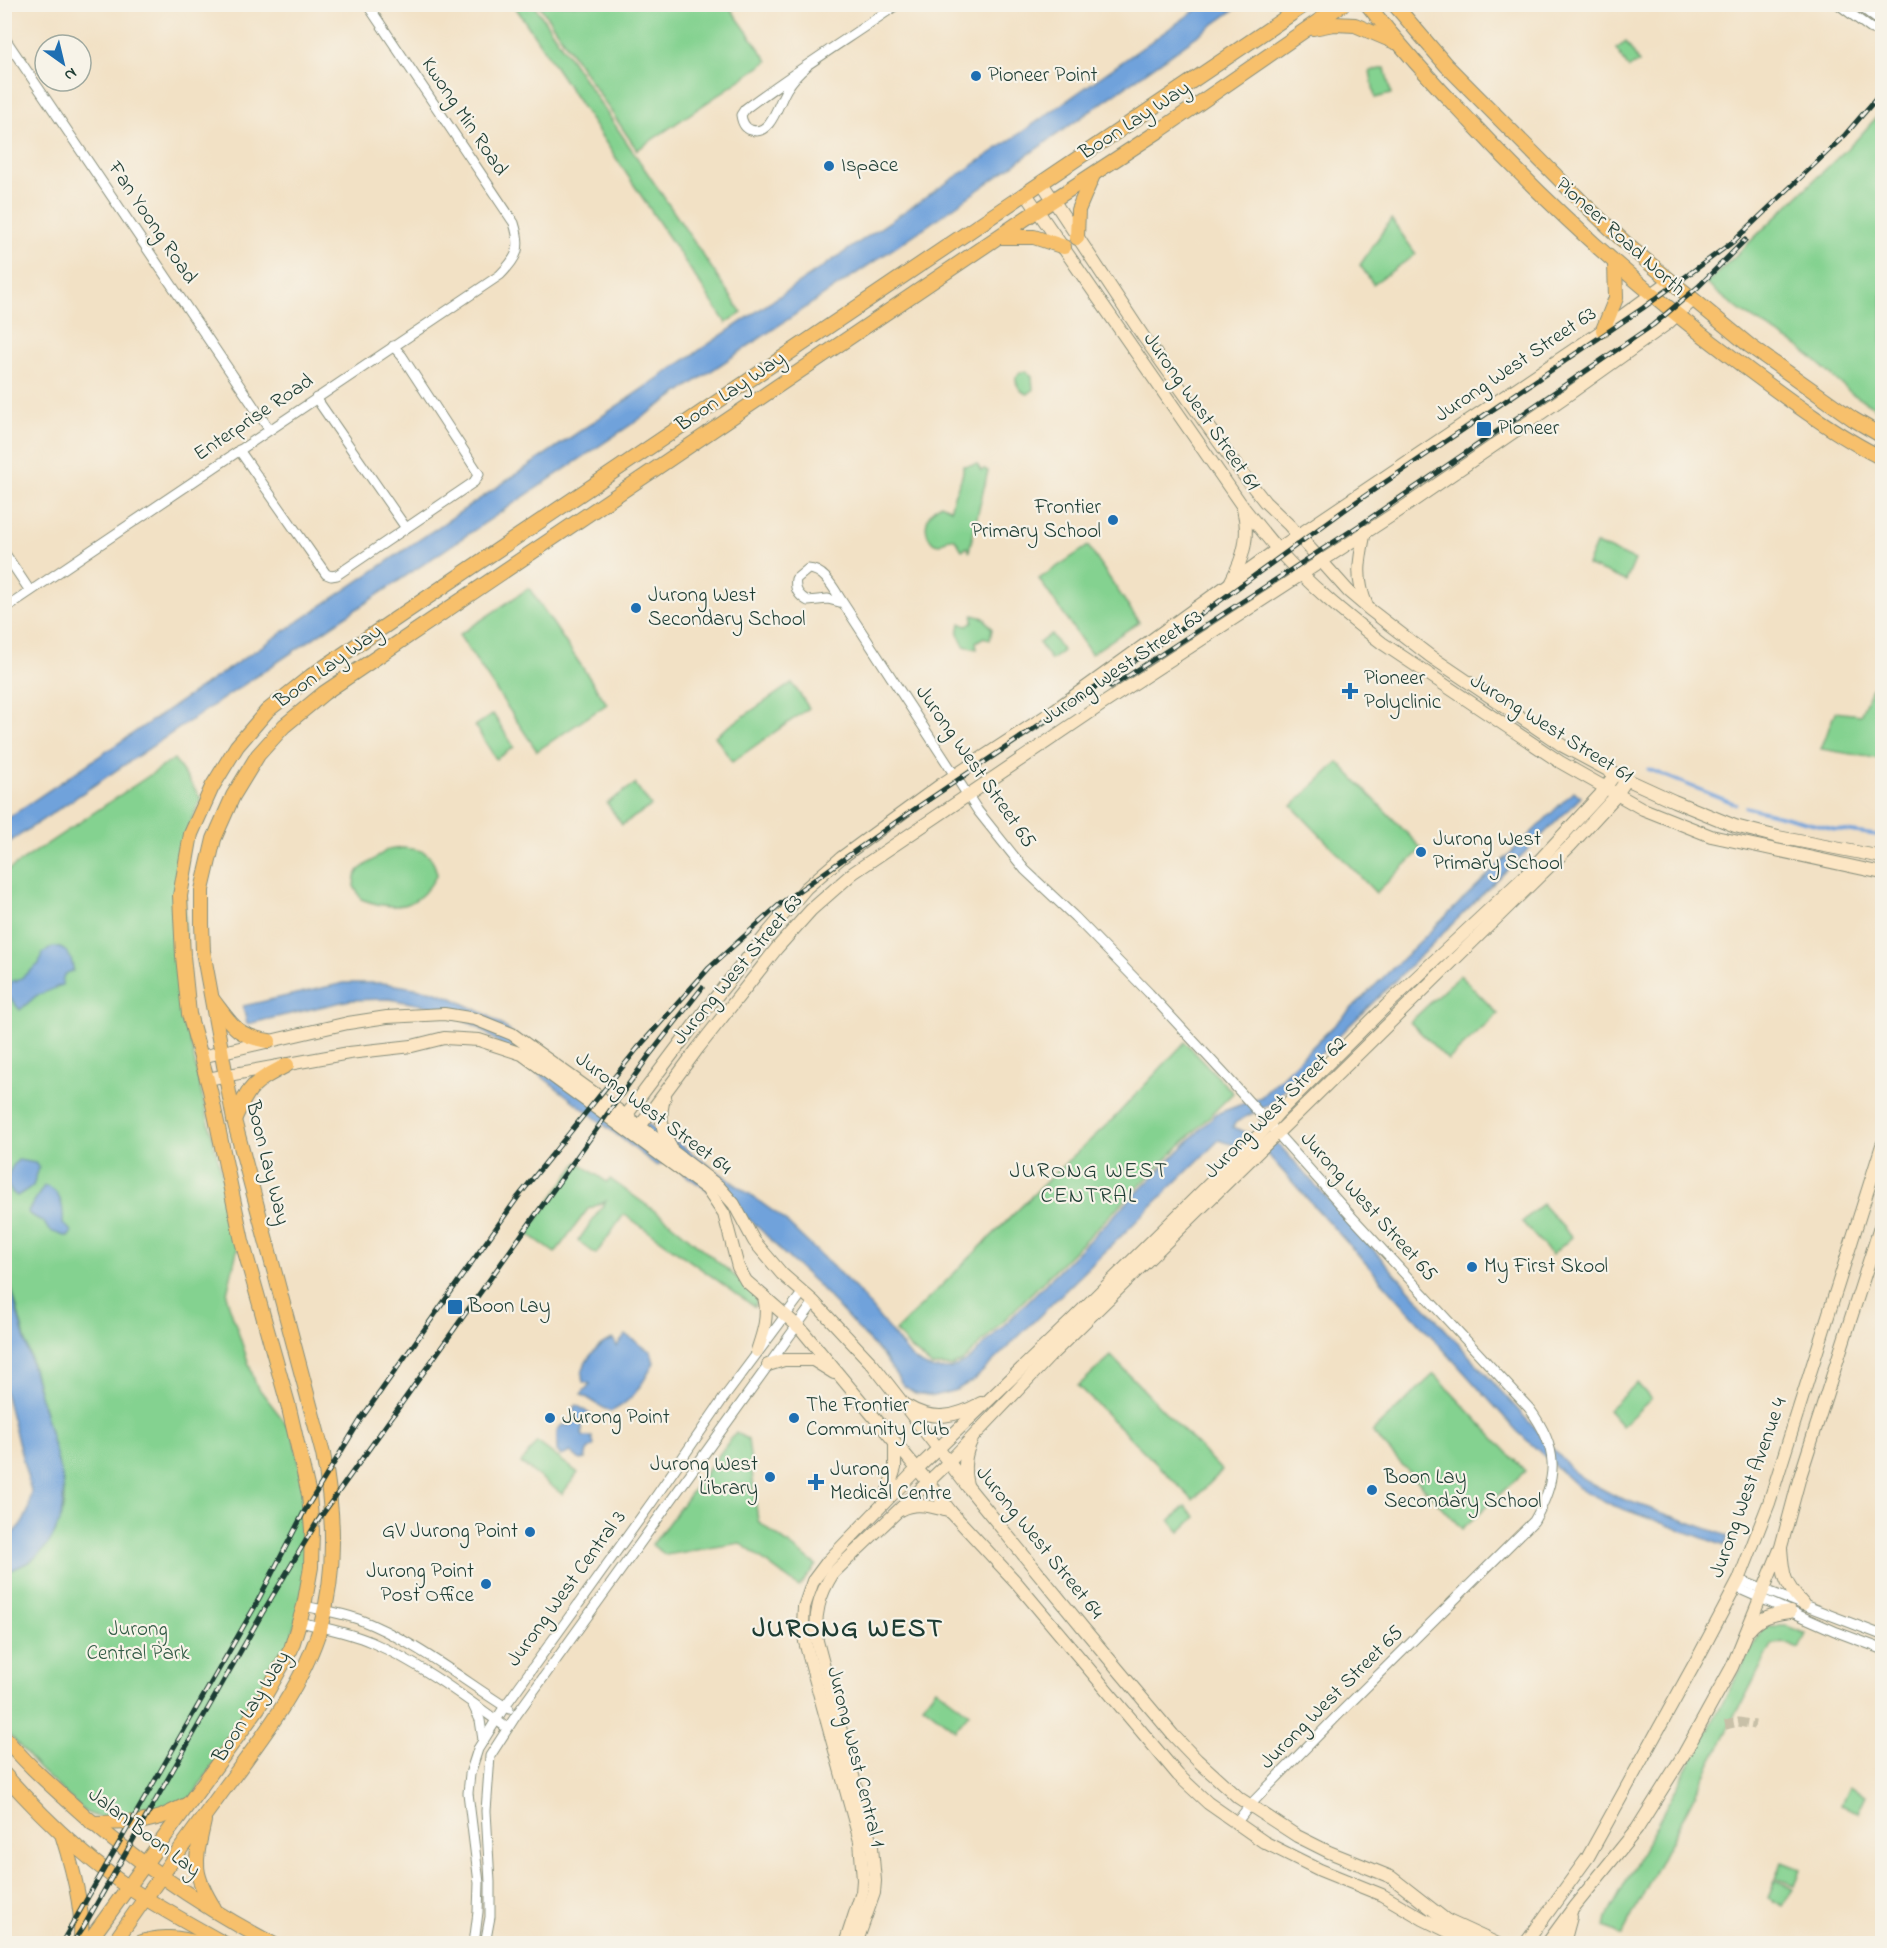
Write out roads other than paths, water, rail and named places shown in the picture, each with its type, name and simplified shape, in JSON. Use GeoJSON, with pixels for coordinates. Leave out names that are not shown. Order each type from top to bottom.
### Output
{"type":"FeatureCollection","features":[{"type":"Feature","properties":{"kind":"main road"},"geometry":{"type":"LineString","coordinates":[[1282,19],[1292,4]]}},
{"type":"Feature","properties":{"kind":"main road","name":"Boon Lay Way"},"geometry":{"type":"LineString","coordinates":[[87,1944],[258,1708],[291,1649],[304,1606],[311,1567],[312,1530],[309,1495],[293,1421],[243,1241],[207,1079],[189,1014],[183,956],[180,896],[192,834],[212,787],[237,746],[267,711],[311,675],[1306,4]]}},
{"type":"Feature","properties":{"kind":"main road","name":"Boon Lay Way"},"geometry":{"type":"LineString","coordinates":[[113,1944],[260,1740],[286,1700],[310,1655],[324,1611],[333,1528],[330,1491],[316,1424],[285,1317],[234,1120],[203,951],[202,890],[214,839],[233,796],[258,755],[284,726],[324,693],[998,237],[1162,129],[1343,4]]}},
{"type":"Feature","properties":{"kind":"main road","name":"Pioneer Road North"},"geometry":{"type":"LineString","coordinates":[[1367,4],[1397,43],[1507,161],[1615,264],[1676,315],[1798,406],[1882,458]]}},
{"type":"Feature","properties":{"kind":"main road","name":"Pioneer Road North"},"geometry":{"type":"LineString","coordinates":[[1394,4],[1406,11],[1446,65],[1626,244],[1750,346],[1853,419],[1882,436]]}},
{"type":"Feature","properties":{"kind":"main road"},"geometry":{"type":"LineString","coordinates":[[1308,29],[1334,24],[1355,25],[1397,43]]}},
{"type":"Feature","properties":{"kind":"main road"},"geometry":{"type":"LineString","coordinates":[[1077,238],[1078,210],[1094,173]]}},
{"type":"Feature","properties":{"kind":"main road"},"geometry":{"type":"LineString","coordinates":[[998,237],[1016,235],[1034,237],[1064,248]]}},
{"type":"Feature","properties":{"kind":"main road"},"geometry":{"type":"LineString","coordinates":[[1603,330],[1616,298],[1615,264]]}},
{"type":"Feature","properties":{"kind":"main road"},"geometry":{"type":"LineString","coordinates":[[211,998],[239,1030],[251,1038],[269,1041]]}},
{"type":"Feature","properties":{"kind":"main road"},"geometry":{"type":"LineString","coordinates":[[234,1120],[250,1088],[262,1078],[287,1065]]}},
{"type":"Feature","properties":{"kind":"main road","name":"Jalan Boon Lay"},"geometry":{"type":"LineString","coordinates":[[4,1737],[33,1769],[92,1823],[144,1865],[273,1944]]}},
{"type":"Feature","properties":{"kind":"main road"},"geometry":{"type":"LineString","coordinates":[[4,1774],[62,1833],[129,1887],[225,1944]]}},
{"type":"Feature","properties":{"kind":"main road"},"geometry":{"type":"LineString","coordinates":[[92,1823],[140,1822],[161,1817],[190,1803]]}},
{"type":"Feature","properties":{"kind":"main road"},"geometry":{"type":"LineString","coordinates":[[205,1815],[196,1869],[201,1887],[215,1910]]}},
{"type":"Feature","properties":{"kind":"main road"},"geometry":{"type":"LineString","coordinates":[[62,1833],[77,1895],[81,1924],[80,1944]]}},
{"type":"Feature","properties":{"kind":"main road"},"geometry":{"type":"LineString","coordinates":[[137,1944],[147,1939],[172,1936],[203,1944]]}},
{"type":"Feature","properties":{"kind":"street","name":"Kwong Min Road"},"geometry":{"type":"LineString","coordinates":[[367,4],[514,223],[519,237],[518,253]]}},
{"type":"Feature","properties":{"kind":"street"},"geometry":{"type":"LineString","coordinates":[[807,66],[786,90],[769,123],[758,131],[749,130],[744,126],[741,115],[745,110],[789,75],[807,66],[898,4]]}},
{"type":"Feature","properties":{"kind":"street"},"geometry":{"type":"LineString","coordinates":[[1838,4],[1870,28],[1882,33]]}},
{"type":"Feature","properties":{"kind":"street"},"geometry":{"type":"LineString","coordinates":[[1857,4],[1882,23]]}},
{"type":"Feature","properties":{"kind":"street","name":"Fan Yoong Road"},"geometry":{"type":"LineString","coordinates":[[4,37],[269,429]]}},
{"type":"Feature","properties":{"kind":"street","name":"Jurong West Street 61"},"geometry":{"type":"LineString","coordinates":[[1042,183],[1143,336],[1234,463],[1265,502],[1349,592],[1369,609],[1430,656],[1563,746],[1621,776],[1735,826],[1778,837],[1882,856]]}},
{"type":"Feature","properties":{"kind":"street","name":"Jurong West Street 61"},"geometry":{"type":"LineString","coordinates":[[1026,194],[1243,507],[1301,574],[1356,623],[1382,643],[1560,762],[1643,809],[1711,836],[1882,873]]}},
{"type":"Feature","properties":{"kind":"street","name":"Enterprise Road"},"geometry":{"type":"LineString","coordinates":[[4,609],[500,275],[512,264],[518,253]]}},
{"type":"Feature","properties":{"kind":"street","name":"Jurong West Street 63"},"geometry":{"type":"LineString","coordinates":[[623,1120],[703,1013],[807,888],[841,858],[955,776],[1049,714],[1278,550],[1603,330],[1670,281]]}},
{"type":"Feature","properties":{"kind":"street","name":"Jurong West Street 63"},"geometry":{"type":"LineString","coordinates":[[636,1131],[777,948],[811,910],[853,873],[1569,394],[1693,300]]}},
{"type":"Feature","properties":{"kind":"street"},"geometry":{"type":"LineString","coordinates":[[239,450],[326,574],[337,575],[474,482],[478,474],[402,356],[393,346]]}},
{"type":"Feature","properties":{"kind":"street"},"geometry":{"type":"LineString","coordinates":[[316,398],[406,528]]}},
{"type":"Feature","properties":{"kind":"street"},"geometry":{"type":"LineString","coordinates":[[1230,585],[1247,540],[1243,507]]}},
{"type":"Feature","properties":{"kind":"street"},"geometry":{"type":"LineString","coordinates":[[1365,531],[1358,567],[1361,591],[1369,609]]}},
{"type":"Feature","properties":{"kind":"street"},"geometry":{"type":"LineString","coordinates":[[4,552],[30,591]]}},
{"type":"Feature","properties":{"kind":"street","name":"Jurong West Street 65"},"geometry":{"type":"LineString","coordinates":[[843,603],[828,599],[808,601],[797,593],[796,579],[808,570],[818,571],[829,582],[843,603],[955,776],[1025,870],[1149,993],[1274,1129],[1529,1408],[1542,1425],[1550,1444],[1553,1461],[1551,1481],[1545,1503],[1534,1521],[1250,1805],[1237,1822]]}},
{"type":"Feature","properties":{"kind":"street","name":"Jurong West Street 62"},"geometry":{"type":"LineString","coordinates":[[949,1462],[1274,1129],[1386,1005],[1524,876],[1611,791],[1621,776]]}},
{"type":"Feature","properties":{"kind":"street","name":"Jurong West Street 64"},"geometry":{"type":"LineString","coordinates":[[201,1057],[348,1023],[387,1017],[444,1014],[475,1019],[512,1034],[707,1189],[724,1214],[738,1267],[746,1281],[797,1326],[843,1378],[951,1512],[1040,1609],[1167,1763],[1209,1803],[1264,1842],[1320,1870],[1382,1895],[1423,1919],[1474,1944]]}},
{"type":"Feature","properties":{"kind":"street","name":"Jurong West Street 64"},"geometry":{"type":"LineString","coordinates":[[207,1079],[349,1053],[412,1046],[444,1038],[479,1040],[522,1054],[623,1120]]}},
{"type":"Feature","properties":{"kind":"street"},"geometry":{"type":"LineString","coordinates":[[670,1084],[661,1108],[661,1117],[665,1136],[673,1151]]}},
{"type":"Feature","properties":{"kind":"street","name":"Jurong West Street 62"},"geometry":{"type":"LineString","coordinates":[[939,1449],[1102,1290],[1274,1129]]}},
{"type":"Feature","properties":{"kind":"street","name":"Jurong West Street 64"},"geometry":{"type":"LineString","coordinates":[[636,1131],[673,1151],[718,1186],[734,1204],[754,1241],[782,1274],[814,1302],[873,1365],[968,1487],[1173,1735],[1197,1760],[1239,1798],[1297,1836],[1329,1852],[1391,1877],[1446,1920],[1498,1944]]}},
{"type":"Feature","properties":{"kind":"street","name":"Jurong West Avenue 4"},"geometry":{"type":"LineString","coordinates":[[1525,1944],[1588,1857],[1737,1583],[1769,1503],[1882,1145]]}},
{"type":"Feature","properties":{"kind":"street","name":"Jurong West Avenue 4"},"geometry":{"type":"LineString","coordinates":[[1547,1944],[1637,1829],[1678,1764],[1732,1667],[1781,1547],[1799,1480],[1882,1221]]}},
{"type":"Feature","properties":{"kind":"street","name":"Jurong West Central 3"},"geometry":{"type":"LineString","coordinates":[[474,1944],[479,1883],[468,1793],[470,1774],[478,1749],[495,1720],[758,1351],[803,1292]]}},
{"type":"Feature","properties":{"kind":"street"},"geometry":{"type":"LineString","coordinates":[[758,1351],[765,1321],[764,1297]]}},
{"type":"Feature","properties":{"kind":"street","name":"Jurong West Central 3"},"geometry":{"type":"LineString","coordinates":[[485,1944],[490,1905],[487,1784],[490,1756],[507,1728],[814,1302]]}},
{"type":"Feature","properties":{"kind":"street"},"geometry":{"type":"LineString","coordinates":[[768,1365],[784,1360],[813,1360],[843,1378]]}},
{"type":"Feature","properties":{"kind":"street"},"geometry":{"type":"LineString","coordinates":[[900,1401],[922,1414],[939,1417],[970,1408],[990,1398]]}},
{"type":"Feature","properties":{"kind":"street"},"geometry":{"type":"LineString","coordinates":[[968,1487],[964,1473],[965,1462],[970,1442],[976,1432]]}},
{"type":"Feature","properties":{"kind":"street"},"geometry":{"type":"LineString","coordinates":[[884,1504],[895,1468],[895,1443]]}},
{"type":"Feature","properties":{"kind":"street","name":"Jurong West Central 1"},"geometry":{"type":"LineString","coordinates":[[845,1944],[862,1892],[860,1841],[805,1642],[804,1615],[813,1581],[828,1561],[917,1468],[939,1449]]}},
{"type":"Feature","properties":{"kind":"street","name":"Jurong West Central 1"},"geometry":{"type":"LineString","coordinates":[[856,1944],[874,1893],[872,1847],[816,1641],[817,1607],[824,1588],[835,1570],[949,1462]]}},
{"type":"Feature","properties":{"kind":"street"},"geometry":{"type":"LineString","coordinates":[[894,1513],[916,1505],[951,1512]]}},
{"type":"Feature","properties":{"kind":"street"},"geometry":{"type":"LineString","coordinates":[[1781,1547],[1784,1578],[1792,1592],[1803,1604]]}},
{"type":"Feature","properties":{"kind":"street"},"geometry":{"type":"LineString","coordinates":[[1737,1583],[1761,1593],[1803,1604],[1882,1635]]}},
{"type":"Feature","properties":{"kind":"street"},"geometry":{"type":"LineString","coordinates":[[1761,1593],[1790,1612],[1882,1649]]}},
{"type":"Feature","properties":{"kind":"street"},"geometry":{"type":"LineString","coordinates":[[304,1606],[358,1619],[405,1642],[517,1714]]}},
{"type":"Feature","properties":{"kind":"street"},"geometry":{"type":"LineString","coordinates":[[1748,1631],[1755,1622],[1790,1612]]}},
{"type":"Feature","properties":{"kind":"street"},"geometry":{"type":"LineString","coordinates":[[300,1622],[351,1634],[373,1643],[438,1680],[507,1728]]}},
{"type":"Feature","properties":{"kind":"street"},"geometry":{"type":"LineString","coordinates":[[472,1704],[480,1720],[483,1740]]}},
{"type":"Feature","properties":{"kind":"street"},"geometry":{"type":"LineString","coordinates":[[1566,1944],[1574,1907]]}},
{"type":"Feature","properties":{"kind":"water"},"geometry":{"type":"Polygon","coordinates":[[[1203,5],[1241,5],[924,228],[5,845],[5,820],[1025,130],[1203,5]]]}},
{"type":"Feature","properties":{"kind":"water"},"geometry":{"type":"Polygon","coordinates":[[[1574,791],[1581,797],[1270,1104],[1236,1122],[1232,1127],[1280,1146],[1574,1472],[1617,1497],[1728,1536],[1725,1546],[1612,1505],[1579,1488],[1517,1431],[1269,1156],[1219,1140],[974,1380],[956,1390],[934,1396],[915,1393],[903,1385],[883,1356],[816,1283],[743,1214],[666,1162],[657,1166],[478,1027],[453,1014],[428,1006],[389,999],[350,1000],[247,1024],[243,1006],[344,983],[383,983],[434,991],[487,1015],[589,1087],[679,1144],[781,1217],[856,1289],[911,1357],[933,1369],[948,1369],[971,1358],[1216,1114],[1261,1097],[1574,791]]]}},
{"type":"Feature","properties":{"kind":"water"},"geometry":{"type":"Polygon","coordinates":[[[58,947],[68,954],[73,971],[64,975],[62,985],[36,996],[20,1010],[6,993],[10,988],[10,983],[14,980],[16,982],[39,964],[42,953],[58,947]]]}},
{"type":"Feature","properties":{"kind":"water"},"geometry":{"type":"Polygon","coordinates":[[[18,1160],[35,1163],[39,1168],[33,1186],[17,1196],[9,1188],[8,1179],[11,1169],[18,1160]]]}},
{"type":"Feature","properties":{"kind":"water"},"geometry":{"type":"Polygon","coordinates":[[[44,1186],[58,1195],[63,1211],[63,1223],[72,1232],[68,1237],[51,1231],[44,1222],[29,1214],[28,1211],[44,1186]]]}},
{"type":"Feature","properties":{"kind":"water"},"geometry":{"type":"Polygon","coordinates":[[[4,1263],[62,1477],[63,1489],[58,1524],[48,1545],[30,1561],[5,1573],[5,1538],[23,1522],[29,1509],[31,1491],[5,1392],[4,1263]]]}},
{"type":"Feature","properties":{"kind":"water"},"geometry":{"type":"Polygon","coordinates":[[[626,1335],[651,1352],[654,1363],[631,1397],[610,1412],[581,1394],[590,1384],[583,1382],[583,1369],[590,1356],[601,1345],[613,1339],[617,1346],[626,1335]]]}},
{"type":"Feature","properties":{"kind":"water"},"geometry":{"type":"Polygon","coordinates":[[[577,1405],[591,1415],[590,1420],[582,1422],[582,1434],[584,1437],[592,1437],[594,1445],[587,1451],[585,1459],[580,1460],[571,1452],[561,1456],[557,1451],[557,1430],[562,1425],[570,1425],[574,1422],[574,1407],[577,1405]]]}},
{"type":"Feature","properties":{"kind":"waterway"},"geometry":{"type":"LineString","coordinates":[[1648,769],[1736,804]]}},
{"type":"Feature","properties":{"kind":"waterway"},"geometry":{"type":"LineString","coordinates":[[1746,807],[1834,829],[1882,836]]}},
{"type":"Feature","properties":{"kind":"tunnel"},"geometry":{"type":"LineString","coordinates":[[1725,1725],[1739,1722],[1755,1725]]}},
{"type":"Feature","properties":{"kind":"railway"},"geometry":{"type":"LineString","coordinates":[[61,1944],[254,1608],[304,1512],[361,1419],[518,1197],[637,1049],[709,968],[780,904],[906,815],[1184,627],[1350,506],[1643,308],[1734,241],[1845,135],[1882,92]]}},
{"type":"Feature","properties":{"kind":"railway"},"geometry":{"type":"LineString","coordinates":[[1111,687],[1363,523],[1653,325],[1698,287],[1745,240]]}},
{"type":"Feature","properties":{"kind":"railway"},"geometry":{"type":"LineString","coordinates":[[72,1944],[317,1522],[648,1057],[702,988]]}},
{"type":"Feature","properties":{"kind":"place","name":"Pioneer Point"},"geometry":{"type":"Point","coordinates":[976,76]}},
{"type":"Feature","properties":{"kind":"place","name":"Ispace"},"geometry":{"type":"Point","coordinates":[829,166]}},
{"type":"Feature","properties":{"kind":"place","name":"Pioneer"},"geometry":{"type":"Point","coordinates":[1484,429]}},
{"type":"Feature","properties":{"kind":"place","name":"Frontier Primary School"},"geometry":{"type":"Point","coordinates":[1113,520]}},
{"type":"Feature","properties":{"kind":"place","name":"Jurong West Secondary School"},"geometry":{"type":"Point","coordinates":[636,608]}},
{"type":"Feature","properties":{"kind":"place","name":"Pioneer Polyclinic"},"geometry":{"type":"Point","coordinates":[1350,691]}},
{"type":"Feature","properties":{"kind":"place","name":"Jurong West Primary School"},"geometry":{"type":"Point","coordinates":[1421,852]}},
{"type":"Feature","properties":{"kind":"place","name":"My First Skool"},"geometry":{"type":"Point","coordinates":[1472,1267]}},
{"type":"Feature","properties":{"kind":"place","name":"Boon Lay"},"geometry":{"type":"Point","coordinates":[455,1307]}},
{"type":"Feature","properties":{"kind":"place","name":"Jurong Point"},"geometry":{"type":"Point","coordinates":[550,1418]}},
{"type":"Feature","properties":{"kind":"place","name":"The Frontier Community Club"},"geometry":{"type":"Point","coordinates":[794,1418]}},
{"type":"Feature","properties":{"kind":"place","name":"Jurong West Library"},"geometry":{"type":"Point","coordinates":[770,1477]}},
{"type":"Feature","properties":{"kind":"place","name":"Jurong Medical Centre"},"geometry":{"type":"Point","coordinates":[816,1482]}},
{"type":"Feature","properties":{"kind":"place","name":"Boon Lay Secondary School"},"geometry":{"type":"Point","coordinates":[1372,1490]}},
{"type":"Feature","properties":{"kind":"place","name":"GV Jurong Point"},"geometry":{"type":"Point","coordinates":[530,1532]}},
{"type":"Feature","properties":{"kind":"place","name":"Jurong Point Post Office"},"geometry":{"type":"Point","coordinates":[486,1584]}},
{"type":"Feature","properties":{"kind":"district","name":"JURONG WEST CENTRAL"},"geometry":{"type":"Point","coordinates":[1089,1184]}},
{"type":"Feature","properties":{"kind":"district","name":"JURONG WEST"},"geometry":{"type":"Point","coordinates":[848,1629]}},
{"type":"Feature","properties":{"kind":"park label","name":"Jurong Central Park"},"geometry":{"type":"Point","coordinates":[138,1642]}}]}
